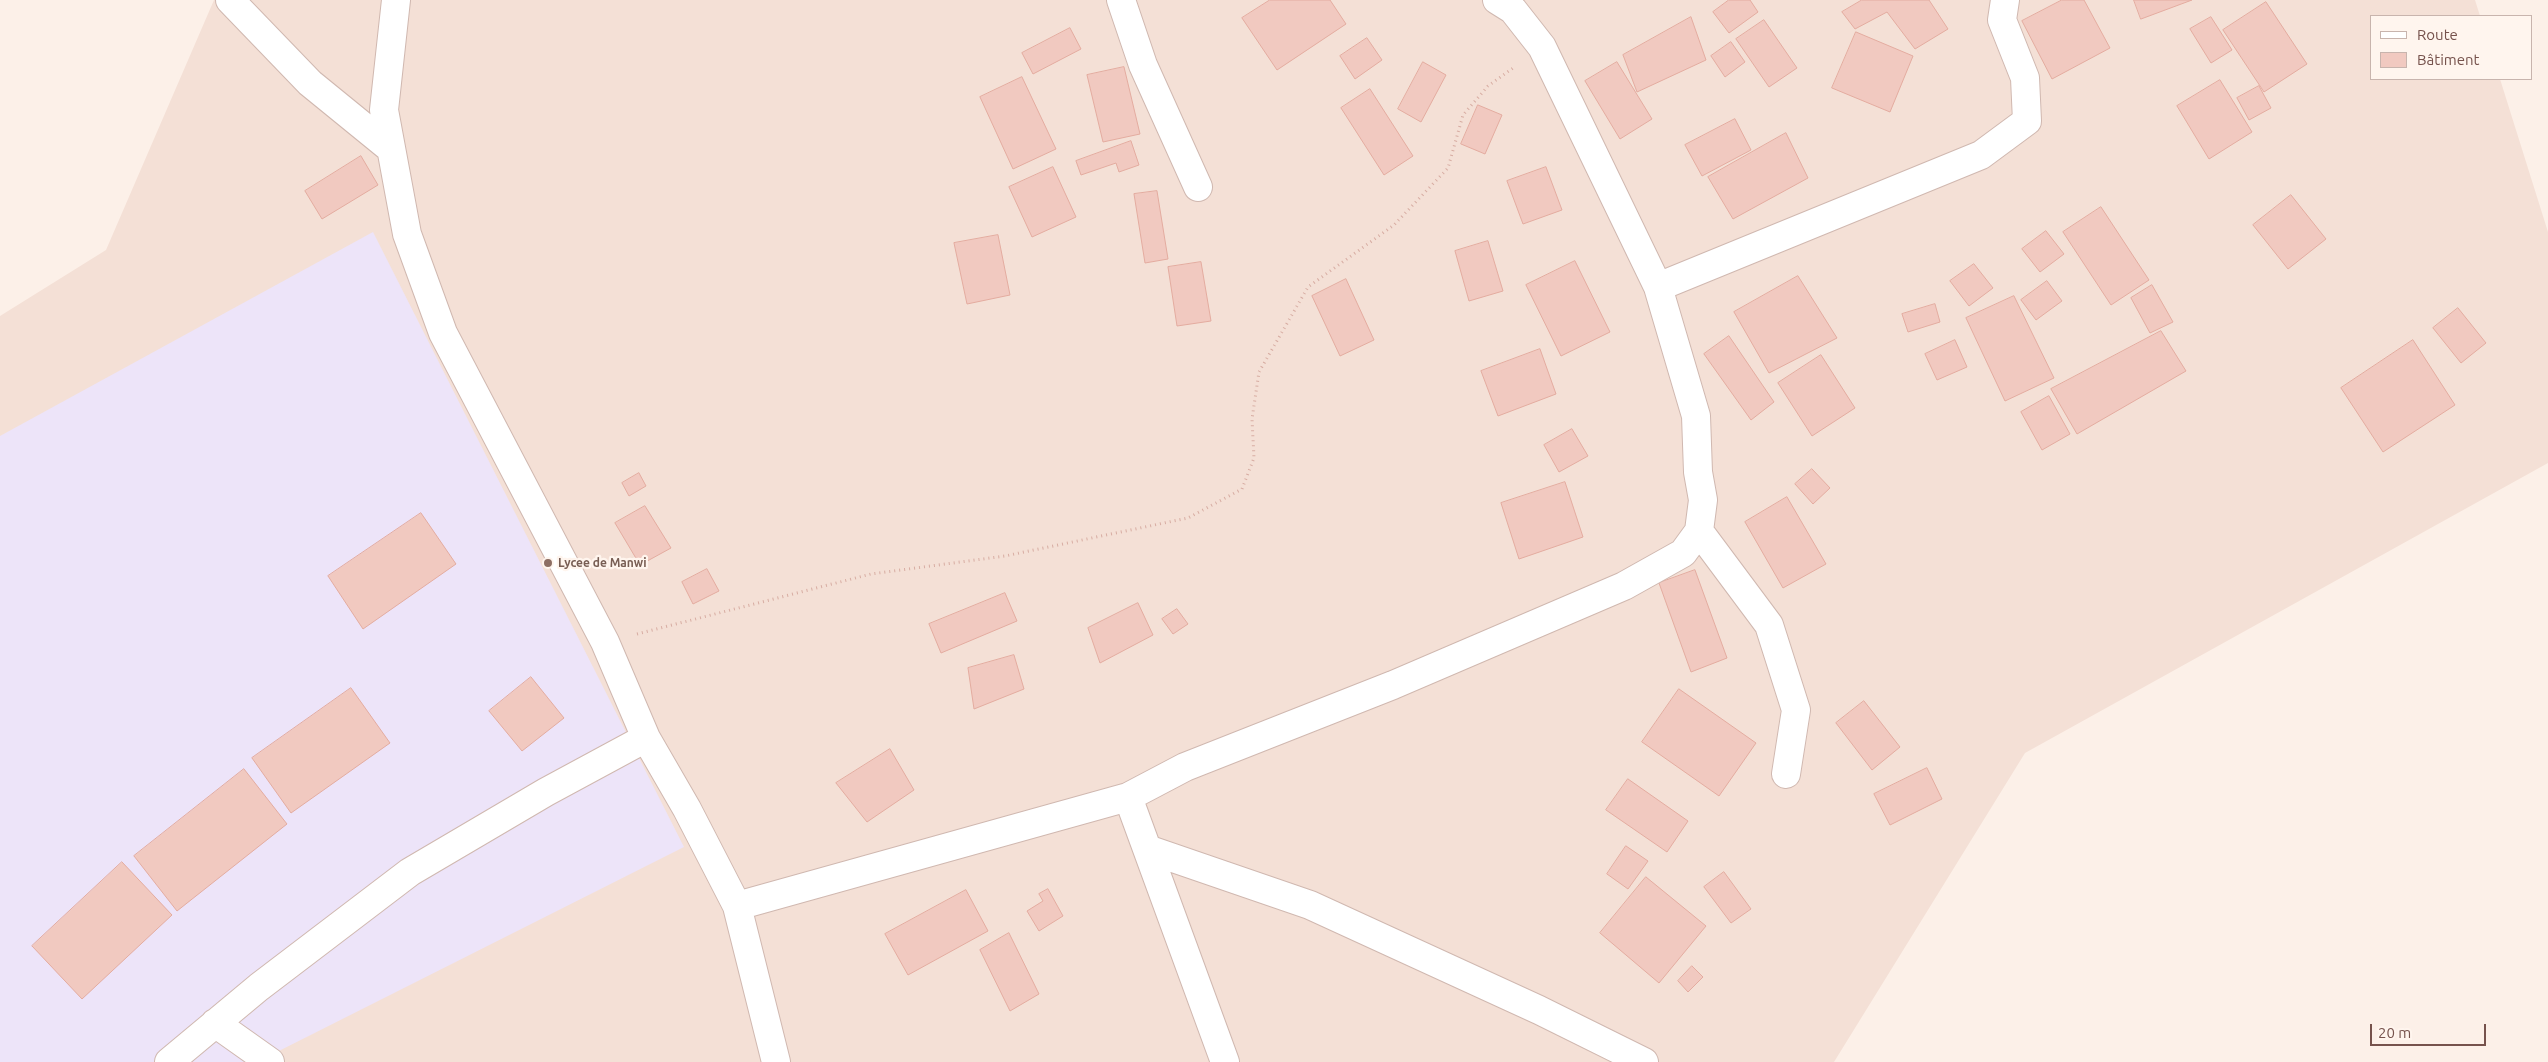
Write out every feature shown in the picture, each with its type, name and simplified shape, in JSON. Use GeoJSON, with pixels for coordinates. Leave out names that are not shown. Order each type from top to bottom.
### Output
{"type":"FeatureCollection","features":[{"type":"Feature","properties":{"kind":"street"},"geometry":{"type":"LineString","coordinates":[[230,0],[310,83],[391,149]]}},
{"type":"Feature","properties":{"kind":"street"},"geometry":{"type":"LineString","coordinates":[[396,0],[384,110],[407,234],[443,333],[605,642],[646,738],[688,809],[737,906],[776,1062]]}},
{"type":"Feature","properties":{"kind":"street"},"geometry":{"type":"LineString","coordinates":[[1121,0],[1143,65],[1198,187]]}},
{"type":"Feature","properties":{"kind":"street"},"geometry":{"type":"LineString","coordinates":[[737,906],[1128,797],[1185,767],[1393,685],[1624,586],[1682,553],[1699,531],[1703,500],[1698,472],[1696,416],[1658,287],[1542,47],[1513,10],[1497,0]]}},
{"type":"Feature","properties":{"kind":"street"},"geometry":{"type":"LineString","coordinates":[[1658,287],[1982,155],[2027,121],[2025,78],[2002,20],[2006,0]]}},
{"type":"Feature","properties":{"kind":"street"},"geometry":{"type":"LineString","coordinates":[[1699,531],[1769,625],[1796,710],[1786,774]]}},
{"type":"Feature","properties":{"kind":"street"},"geometry":{"type":"LineString","coordinates":[[169,1062],[259,987],[410,872],[546,792],[646,738]]}},
{"type":"Feature","properties":{"kind":"street"},"geometry":{"type":"LineString","coordinates":[[1128,797],[1225,1062]]}},
{"type":"Feature","properties":{"kind":"street"},"geometry":{"type":"LineString","coordinates":[[1148,849],[1310,905],[1539,1010],[1644,1062]]}},
{"type":"Feature","properties":{"kind":"street"},"geometry":{"type":"LineString","coordinates":[[215,1023],[270,1062]]}},
{"type":"Feature","properties":{"kind":"path"},"geometry":{"type":"LineString","coordinates":[[605,642],[871,574],[1005,556],[1188,518],[1242,489],[1254,458],[1252,419],[1259,372],[1308,287],[1394,225],[1448,168],[1463,116],[1488,86],[1542,47]]}},
{"type":"Feature","properties":{"kind":"shaded area"},"geometry":{"type":"Polygon","coordinates":[[[214,0],[2475,0],[2480,15],[2370,15],[2370,80],[2500,80],[2548,232],[2548,463],[2025,753],[1834,1062],[0,1062],[0,316],[106,250],[214,0]]]}},
{"type":"Feature","properties":{"kind":"shaded area"},"geometry":{"type":"Polygon","coordinates":[[[373,232],[684,847],[257,1062],[0,1062],[0,436],[373,232]]]}},
{"type":"Feature","properties":{"kind":"building"},"geometry":{"type":"Polygon","coordinates":[[[1270,0],[1330,0],[1346,24],[1277,70],[1242,18],[1270,0]]]}},
{"type":"Feature","properties":{"kind":"building"},"geometry":{"type":"Polygon","coordinates":[[[1729,0],[1750,0],[1758,12],[1729,33],[1713,12],[1729,0]]]}},
{"type":"Feature","properties":{"kind":"building"},"geometry":{"type":"Polygon","coordinates":[[[1862,0],[1929,0],[1948,29],[1915,49],[1887,12],[1855,29],[1842,12],[1862,0]]]}},
{"type":"Feature","properties":{"kind":"building"},"geometry":{"type":"Polygon","coordinates":[[[2062,0],[2084,0],[2110,48],[2052,79],[2022,21],[2062,0]]]}},
{"type":"Feature","properties":{"kind":"building"},"geometry":{"type":"Polygon","coordinates":[[[2134,0],[2192,0],[2141,19],[2134,0]]]}},
{"type":"Feature","properties":{"kind":"building"},"geometry":{"type":"Polygon","coordinates":[[[2266,2],[2307,64],[2264,92],[2223,30],[2266,2]]]}},
{"type":"Feature","properties":{"kind":"building"},"geometry":{"type":"Polygon","coordinates":[[[1691,17],[1706,60],[1637,92],[1623,55],[1691,17]]]}},
{"type":"Feature","properties":{"kind":"building"},"geometry":{"type":"Polygon","coordinates":[[[2211,17],[2232,50],[2211,63],[2190,29],[2211,17]]]}},
{"type":"Feature","properties":{"kind":"building"},"geometry":{"type":"Polygon","coordinates":[[[1764,20],[1797,68],[1769,87],[1736,39],[1764,20]]]}},
{"type":"Feature","properties":{"kind":"building"},"geometry":{"type":"Polygon","coordinates":[[[1070,28],[1081,49],[1033,74],[1022,53],[1070,28]]]}},
{"type":"Feature","properties":{"kind":"building"},"geometry":{"type":"Polygon","coordinates":[[[1856,32],[1913,56],[1890,112],[1832,88],[1856,32]]]}},
{"type":"Feature","properties":{"kind":"building"},"geometry":{"type":"Polygon","coordinates":[[[1367,38],[1382,60],[1355,79],[1340,56],[1367,38]]]}},
{"type":"Feature","properties":{"kind":"building"},"geometry":{"type":"Polygon","coordinates":[[[1731,42],[1745,62],[1725,77],[1711,56],[1731,42]]]}},
{"type":"Feature","properties":{"kind":"building"},"geometry":{"type":"Polygon","coordinates":[[[1423,62],[1446,75],[1421,122],[1398,109],[1423,62]]]}},
{"type":"Feature","properties":{"kind":"building"},"geometry":{"type":"Polygon","coordinates":[[[1617,62],[1652,119],[1620,139],[1585,81],[1617,62]]]}},
{"type":"Feature","properties":{"kind":"building"},"geometry":{"type":"Polygon","coordinates":[[[1124,67],[1140,134],[1103,142],[1087,75],[1124,67]]]}},
{"type":"Feature","properties":{"kind":"building"},"geometry":{"type":"Polygon","coordinates":[[[1022,77],[1056,149],[1013,169],[980,97],[1022,77]]]}},
{"type":"Feature","properties":{"kind":"building"},"geometry":{"type":"Polygon","coordinates":[[[2220,80],[2252,132],[2209,159],[2177,106],[2220,80]]]}},
{"type":"Feature","properties":{"kind":"building"},"geometry":{"type":"Polygon","coordinates":[[[2259,86],[2271,108],[2249,120],[2237,98],[2259,86]]]}},
{"type":"Feature","properties":{"kind":"building"},"geometry":{"type":"Polygon","coordinates":[[[1370,89],[1413,156],[1384,175],[1341,108],[1370,89]]]}},
{"type":"Feature","properties":{"kind":"building"},"geometry":{"type":"Polygon","coordinates":[[[1478,105],[1502,115],[1485,154],[1461,144],[1478,105]]]}},
{"type":"Feature","properties":{"kind":"building"},"geometry":{"type":"Polygon","coordinates":[[[1735,119],[1751,150],[1702,176],[1685,145],[1735,119]]]}},
{"type":"Feature","properties":{"kind":"building"},"geometry":{"type":"Polygon","coordinates":[[[1786,133],[1808,178],[1733,219],[1708,177],[1786,133]]]}},
{"type":"Feature","properties":{"kind":"building"},"geometry":{"type":"Polygon","coordinates":[[[1131,141],[1139,165],[1119,172],[1116,163],[1081,175],[1076,161],[1131,141]]]}},
{"type":"Feature","properties":{"kind":"building"},"geometry":{"type":"Polygon","coordinates":[[[361,156],[378,185],[322,219],[305,191],[361,156]]]}},
{"type":"Feature","properties":{"kind":"building"},"geometry":{"type":"Polygon","coordinates":[[[1053,167],[1076,217],[1032,237],[1009,187],[1053,167]]]}},
{"type":"Feature","properties":{"kind":"building"},"geometry":{"type":"Polygon","coordinates":[[[1546,167],[1562,210],[1523,224],[1507,181],[1546,167]]]}},
{"type":"Feature","properties":{"kind":"building"},"geometry":{"type":"Polygon","coordinates":[[[1157,191],[1168,259],[1145,263],[1134,194],[1157,191]]]}},
{"type":"Feature","properties":{"kind":"building"},"geometry":{"type":"Polygon","coordinates":[[[2291,195],[2326,239],[2288,269],[2253,225],[2291,195]]]}},
{"type":"Feature","properties":{"kind":"building"},"geometry":{"type":"Polygon","coordinates":[[[2101,207],[2149,280],[2111,305],[2063,232],[2101,207]]]}},
{"type":"Feature","properties":{"kind":"building"},"geometry":{"type":"Polygon","coordinates":[[[2046,231],[2064,254],[2040,272],[2022,249],[2046,231]]]}},
{"type":"Feature","properties":{"kind":"building"},"geometry":{"type":"Polygon","coordinates":[[[998,235],[1010,295],[967,304],[954,243],[998,235]]]}},
{"type":"Feature","properties":{"kind":"building"},"geometry":{"type":"Polygon","coordinates":[[[1488,241],[1503,291],[1469,301],[1455,251],[1488,241]]]}},
{"type":"Feature","properties":{"kind":"building"},"geometry":{"type":"Polygon","coordinates":[[[1575,261],[1610,332],[1561,356],[1526,285],[1575,261]]]}},
{"type":"Feature","properties":{"kind":"building"},"geometry":{"type":"Polygon","coordinates":[[[1201,262],[1211,321],[1177,326],[1168,267],[1201,262]]]}},
{"type":"Feature","properties":{"kind":"building"},"geometry":{"type":"Polygon","coordinates":[[[1974,264],[1993,288],[1969,306],[1950,281],[1974,264]]]}},
{"type":"Feature","properties":{"kind":"building"},"geometry":{"type":"Polygon","coordinates":[[[1798,276],[1837,338],[1769,373],[1734,312],[1798,276]]]}},
{"type":"Feature","properties":{"kind":"building"},"geometry":{"type":"Polygon","coordinates":[[[1346,279],[1374,340],[1340,356],[1312,296],[1346,279]]]}},
{"type":"Feature","properties":{"kind":"building"},"geometry":{"type":"Polygon","coordinates":[[[2047,281],[2062,301],[2036,320],[2021,300],[2047,281]]]}},
{"type":"Feature","properties":{"kind":"building"},"geometry":{"type":"Polygon","coordinates":[[[2152,285],[2173,322],[2150,333],[2131,298],[2152,285]]]}},
{"type":"Feature","properties":{"kind":"building"},"geometry":{"type":"Polygon","coordinates":[[[2014,296],[2054,378],[2005,401],[1966,318],[2014,296]]]}},
{"type":"Feature","properties":{"kind":"building"},"geometry":{"type":"Polygon","coordinates":[[[1935,304],[1940,322],[1908,332],[1902,314],[1935,304]]]}},
{"type":"Feature","properties":{"kind":"building"},"geometry":{"type":"Polygon","coordinates":[[[2458,308],[2486,343],[2461,363],[2433,328],[2458,308]]]}},
{"type":"Feature","properties":{"kind":"building"},"geometry":{"type":"Polygon","coordinates":[[[2161,331],[2186,371],[2077,434],[2051,389],[2161,331]]]}},
{"type":"Feature","properties":{"kind":"building"},"geometry":{"type":"Polygon","coordinates":[[[1729,336],[1774,402],[1751,420],[1704,354],[1729,336]]]}},
{"type":"Feature","properties":{"kind":"building"},"geometry":{"type":"Polygon","coordinates":[[[1955,340],[1967,367],[1937,380],[1925,354],[1955,340]]]}},
{"type":"Feature","properties":{"kind":"building"},"geometry":{"type":"Polygon","coordinates":[[[2413,340],[2455,405],[2383,452],[2341,388],[2413,340]]]}},
{"type":"Feature","properties":{"kind":"building"},"geometry":{"type":"Polygon","coordinates":[[[1540,349],[1556,394],[1498,416],[1481,371],[1540,349]]]}},
{"type":"Feature","properties":{"kind":"building"},"geometry":{"type":"Polygon","coordinates":[[[1821,355],[1855,408],[1812,436],[1778,383],[1821,355]]]}},
{"type":"Feature","properties":{"kind":"building"},"geometry":{"type":"Polygon","coordinates":[[[2049,396],[2070,434],[2042,450],[2021,412],[2049,396]]]}},
{"type":"Feature","properties":{"kind":"building"},"geometry":{"type":"Polygon","coordinates":[[[1572,429],[1588,456],[1559,472],[1544,445],[1572,429]]]}},
{"type":"Feature","properties":{"kind":"building"},"geometry":{"type":"Polygon","coordinates":[[[1812,469],[1830,488],[1813,504],[1795,484],[1812,469]]]}},
{"type":"Feature","properties":{"kind":"building"},"geometry":{"type":"Polygon","coordinates":[[[639,473],[646,486],[629,496],[622,483],[639,473]]]}},
{"type":"Feature","properties":{"kind":"building"},"geometry":{"type":"Polygon","coordinates":[[[1565,482],[1583,537],[1519,559],[1501,503],[1565,482]]]}},
{"type":"Feature","properties":{"kind":"building"},"geometry":{"type":"Polygon","coordinates":[[[1787,497],[1826,564],[1783,588],[1745,522],[1787,497]]]}},
{"type":"Feature","properties":{"kind":"building"},"geometry":{"type":"Polygon","coordinates":[[[645,506],[671,548],[640,565],[615,523],[645,506]]]}},
{"type":"Feature","properties":{"kind":"building"},"geometry":{"type":"Polygon","coordinates":[[[421,513],[456,564],[363,629],[328,576],[421,513]]]}},
{"type":"Feature","properties":{"kind":"building"},"geometry":{"type":"Polygon","coordinates":[[[707,569],[719,591],[693,604],[682,582],[707,569]]]}},
{"type":"Feature","properties":{"kind":"building"},"geometry":{"type":"Polygon","coordinates":[[[1695,570],[1727,658],[1691,672],[1659,583],[1695,570]]]}},
{"type":"Feature","properties":{"kind":"building"},"geometry":{"type":"Polygon","coordinates":[[[1005,593],[1017,621],[941,653],[929,624],[1005,593]]]}},
{"type":"Feature","properties":{"kind":"building"},"geometry":{"type":"Polygon","coordinates":[[[1138,603],[1153,635],[1100,663],[1088,628],[1138,603]]]}},
{"type":"Feature","properties":{"kind":"building"},"geometry":{"type":"Polygon","coordinates":[[[1177,609],[1188,624],[1173,634],[1162,619],[1177,609]]]}},
{"type":"Feature","properties":{"kind":"building"},"geometry":{"type":"Polygon","coordinates":[[[1014,655],[1024,689],[974,709],[968,668],[1014,655]]]}},
{"type":"Feature","properties":{"kind":"building"},"geometry":{"type":"Polygon","coordinates":[[[531,677],[564,718],[522,751],[489,711],[531,677]]]}},
{"type":"Feature","properties":{"kind":"building"},"geometry":{"type":"Polygon","coordinates":[[[351,688],[390,743],[291,813],[252,758],[351,688]]]}},
{"type":"Feature","properties":{"kind":"building"},"geometry":{"type":"Polygon","coordinates":[[[1679,689],[1756,743],[1719,796],[1642,742],[1679,689]]]}},
{"type":"Feature","properties":{"kind":"building"},"geometry":{"type":"Polygon","coordinates":[[[1864,701],[1900,747],[1872,770],[1836,723],[1864,701]]]}},
{"type":"Feature","properties":{"kind":"building"},"geometry":{"type":"Polygon","coordinates":[[[890,749],[914,790],[867,822],[836,783],[890,749]]]}},
{"type":"Feature","properties":{"kind":"building"},"geometry":{"type":"Polygon","coordinates":[[[1927,768],[1942,799],[1890,825],[1874,794],[1927,768]]]}},
{"type":"Feature","properties":{"kind":"building"},"geometry":{"type":"Polygon","coordinates":[[[244,769],[287,824],[177,911],[134,856],[244,769]]]}},
{"type":"Feature","properties":{"kind":"building"},"geometry":{"type":"Polygon","coordinates":[[[1628,779],[1688,821],[1667,852],[1606,810],[1628,779]]]}},
{"type":"Feature","properties":{"kind":"building"},"geometry":{"type":"Polygon","coordinates":[[[1626,846],[1648,861],[1628,889],[1607,874],[1626,846]]]}},
{"type":"Feature","properties":{"kind":"building"},"geometry":{"type":"Polygon","coordinates":[[[122,862],[172,915],[82,999],[32,946],[122,862]]]}},
{"type":"Feature","properties":{"kind":"building"},"geometry":{"type":"Polygon","coordinates":[[[1724,872],[1751,909],[1731,923],[1704,887],[1724,872]]]}},
{"type":"Feature","properties":{"kind":"building"},"geometry":{"type":"Polygon","coordinates":[[[1646,877],[1706,926],[1659,983],[1600,933],[1646,877]]]}},
{"type":"Feature","properties":{"kind":"building"},"geometry":{"type":"Polygon","coordinates":[[[1048,889],[1063,916],[1039,931],[1027,911],[1043,901],[1039,894],[1048,889]]]}},
{"type":"Feature","properties":{"kind":"building"},"geometry":{"type":"Polygon","coordinates":[[[966,890],[988,931],[908,975],[885,934],[966,890]]]}},
{"type":"Feature","properties":{"kind":"building"},"geometry":{"type":"Polygon","coordinates":[[[1009,933],[1039,994],[1010,1011],[980,950],[1009,933]]]}},
{"type":"Feature","properties":{"kind":"building"},"geometry":{"type":"Polygon","coordinates":[[[1692,966],[1703,977],[1688,992],[1678,981],[1692,966]]]}},
{"type":"Feature","properties":{"kind":"place","name":"Lycee de Manwi"},"geometry":{"type":"Point","coordinates":[548,563]}}]}
